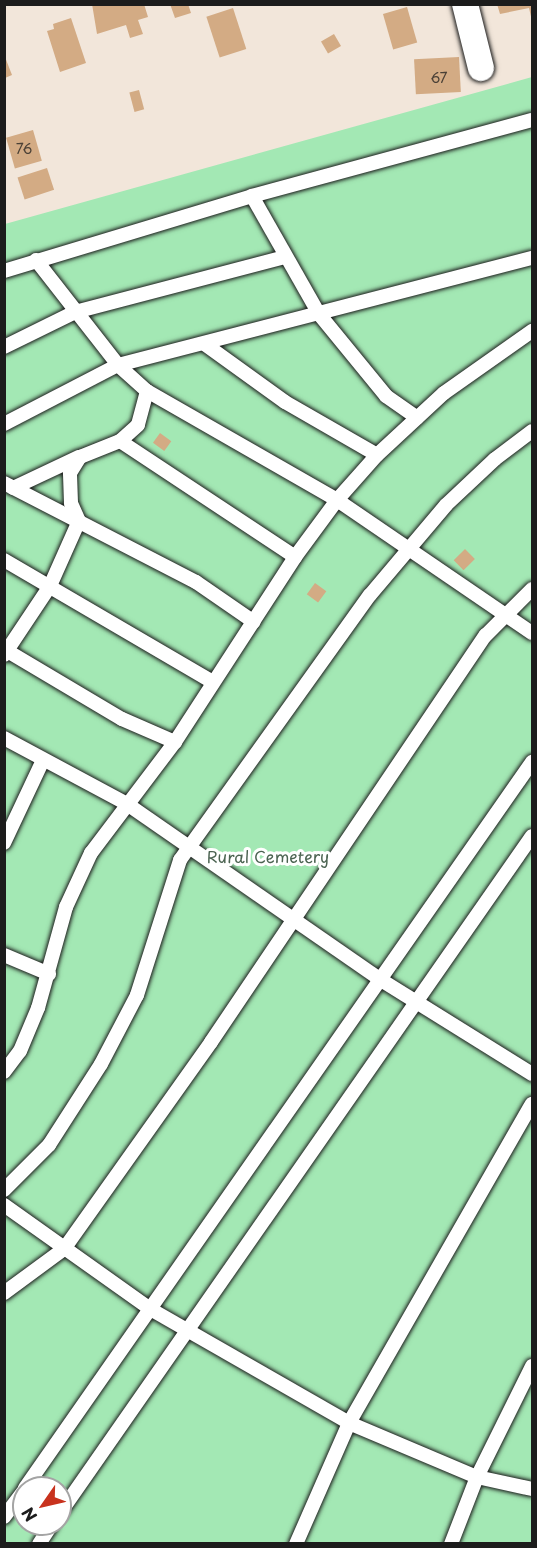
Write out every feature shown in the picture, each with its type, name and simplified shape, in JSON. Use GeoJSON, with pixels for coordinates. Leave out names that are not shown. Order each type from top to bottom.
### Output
{"type":"FeatureCollection","features":[{"type":"Feature","properties":{"kind":"street"},"geometry":{"type":"LineString","coordinates":[[465,4],[481,68]]}},
{"type":"Feature","properties":{"kind":"lane"},"geometry":{"type":"LineString","coordinates":[[4,272],[36,260],[252,196],[532,120]]}},
{"type":"Feature","properties":{"kind":"lane"},"geometry":{"type":"LineString","coordinates":[[252,196],[284,257],[319,314],[386,396],[417,418]]}},
{"type":"Feature","properties":{"kind":"lane"},"geometry":{"type":"LineString","coordinates":[[4,347],[75,312],[284,257]]}},
{"type":"Feature","properties":{"kind":"lane"},"geometry":{"type":"LineString","coordinates":[[4,423],[118,365],[206,345],[532,258]]}},
{"type":"Feature","properties":{"kind":"lane"},"geometry":{"type":"LineString","coordinates":[[36,260],[118,365],[147,391],[337,500],[532,633]]}},
{"type":"Feature","properties":{"kind":"lane"},"geometry":{"type":"LineString","coordinates":[[4,1072],[20,1051],[49,974],[66,907],[91,853],[175,742],[295,557],[337,500],[377,455],[417,418],[485,362],[532,331]]}},
{"type":"Feature","properties":{"kind":"lane"},"geometry":{"type":"LineString","coordinates":[[206,345],[285,402],[377,455]]}},
{"type":"Feature","properties":{"kind":"lane"},"geometry":{"type":"LineString","coordinates":[[9,485],[120,441],[138,425],[147,391]]}},
{"type":"Feature","properties":{"kind":"lane"},"geometry":{"type":"LineString","coordinates":[[4,1190],[49,1145],[101,1064],[137,995],[180,860],[370,595],[446,505],[495,459],[532,431]]}},
{"type":"Feature","properties":{"kind":"lane"},"geometry":{"type":"LineString","coordinates":[[120,441],[295,557]]}},
{"type":"Feature","properties":{"kind":"lane"},"geometry":{"type":"LineString","coordinates":[[80,457],[70,473],[71,503],[79,521],[50,586],[6,652],[122,719],[175,742]]}},
{"type":"Feature","properties":{"kind":"lane"},"geometry":{"type":"LineString","coordinates":[[9,485],[196,582],[254,622]]}},
{"type":"Feature","properties":{"kind":"lane"},"geometry":{"type":"LineString","coordinates":[[4,560],[213,682]]}},
{"type":"Feature","properties":{"kind":"lane"},"geometry":{"type":"LineString","coordinates":[[4,1293],[64,1249],[296,918],[486,635],[532,589]]}},
{"type":"Feature","properties":{"kind":"lane"},"geometry":{"type":"LineString","coordinates":[[4,738],[127,804],[296,918],[381,980],[532,1074]]}},
{"type":"Feature","properties":{"kind":"lane"},"geometry":{"type":"LineString","coordinates":[[4,843],[43,760]]}},
{"type":"Feature","properties":{"kind":"lane"},"geometry":{"type":"LineString","coordinates":[[34,1476],[532,762]]}},
{"type":"Feature","properties":{"kind":"lane"},"geometry":{"type":"LineString","coordinates":[[72,1496],[532,836]]}},
{"type":"Feature","properties":{"kind":"lane"},"geometry":{"type":"LineString","coordinates":[[4,955],[49,974]]}},
{"type":"Feature","properties":{"kind":"lane"},"geometry":{"type":"LineString","coordinates":[[296,1544],[350,1423],[532,1104]]}},
{"type":"Feature","properties":{"kind":"lane"},"geometry":{"type":"LineString","coordinates":[[4,1205],[152,1310],[350,1423],[477,1476],[532,1489]]}},
{"type":"Feature","properties":{"kind":"lane"},"geometry":{"type":"LineString","coordinates":[[451,1544],[477,1476],[532,1366]]}},
{"type":"Feature","properties":{"kind":"green space","name":"Rural Cemetery"},"geometry":{"type":"Polygon","coordinates":[[[532,77],[532,1543],[5,1544],[5,224],[532,77]]]}},
{"type":"Feature","properties":{"kind":"building"},"geometry":{"type":"Polygon","coordinates":[[[92,4],[144,4],[148,17],[138,20],[143,34],[130,38],[126,25],[97,34],[92,4]]]}},
{"type":"Feature","properties":{"kind":"building"},"geometry":{"type":"Polygon","coordinates":[[[170,4],[188,4],[191,13],[175,18],[170,4]]]}},
{"type":"Feature","properties":{"kind":"building"},"geometry":{"type":"Polygon","coordinates":[[[497,4],[532,4],[532,21],[529,8],[500,14],[497,4]]]}},
{"type":"Feature","properties":{"kind":"building"},"geometry":{"type":"Polygon","coordinates":[[[407,7],[417,43],[393,49],[383,14],[407,7]]]}},
{"type":"Feature","properties":{"kind":"building"},"geometry":{"type":"Polygon","coordinates":[[[233,8],[246,49],[220,58],[206,17],[233,8]]]}},
{"type":"Feature","properties":{"kind":"building"},"geometry":{"type":"Polygon","coordinates":[[[71,18],[86,63],[60,72],[47,31],[54,29],[53,24],[71,18]]]}},
{"type":"Feature","properties":{"kind":"building"},"geometry":{"type":"Polygon","coordinates":[[[334,34],[341,46],[328,54],[321,42],[334,34]]]}},
{"type":"Feature","properties":{"kind":"building"},"geometry":{"type":"Polygon","coordinates":[[[5,57],[12,75],[5,78],[5,57]]]}},
{"type":"Feature","properties":{"kind":"building"},"geometry":{"type":"Polygon","coordinates":[[[459,57],[461,92],[416,94],[414,59],[459,57]]]}},
{"type":"Feature","properties":{"kind":"building"},"geometry":{"type":"Polygon","coordinates":[[[139,90],[144,109],[135,112],[129,93],[139,90]]]}},
{"type":"Feature","properties":{"kind":"building"},"geometry":{"type":"Polygon","coordinates":[[[33,130],[42,161],[15,168],[6,138],[33,130]]]}},
{"type":"Feature","properties":{"kind":"building"},"geometry":{"type":"Polygon","coordinates":[[[47,168],[54,190],[25,199],[18,178],[47,168]]]}},
{"type":"Feature","properties":{"kind":"building"},"geometry":{"type":"Polygon","coordinates":[[[160,433],[171,441],[164,451],[153,443],[160,433]]]}},
{"type":"Feature","properties":{"kind":"building"},"geometry":{"type":"Polygon","coordinates":[[[465,549],[475,559],[464,570],[454,560],[465,549]]]}},
{"type":"Feature","properties":{"kind":"building"},"geometry":{"type":"Polygon","coordinates":[[[315,583],[326,591],[318,603],[307,594],[315,583]]]}}]}
